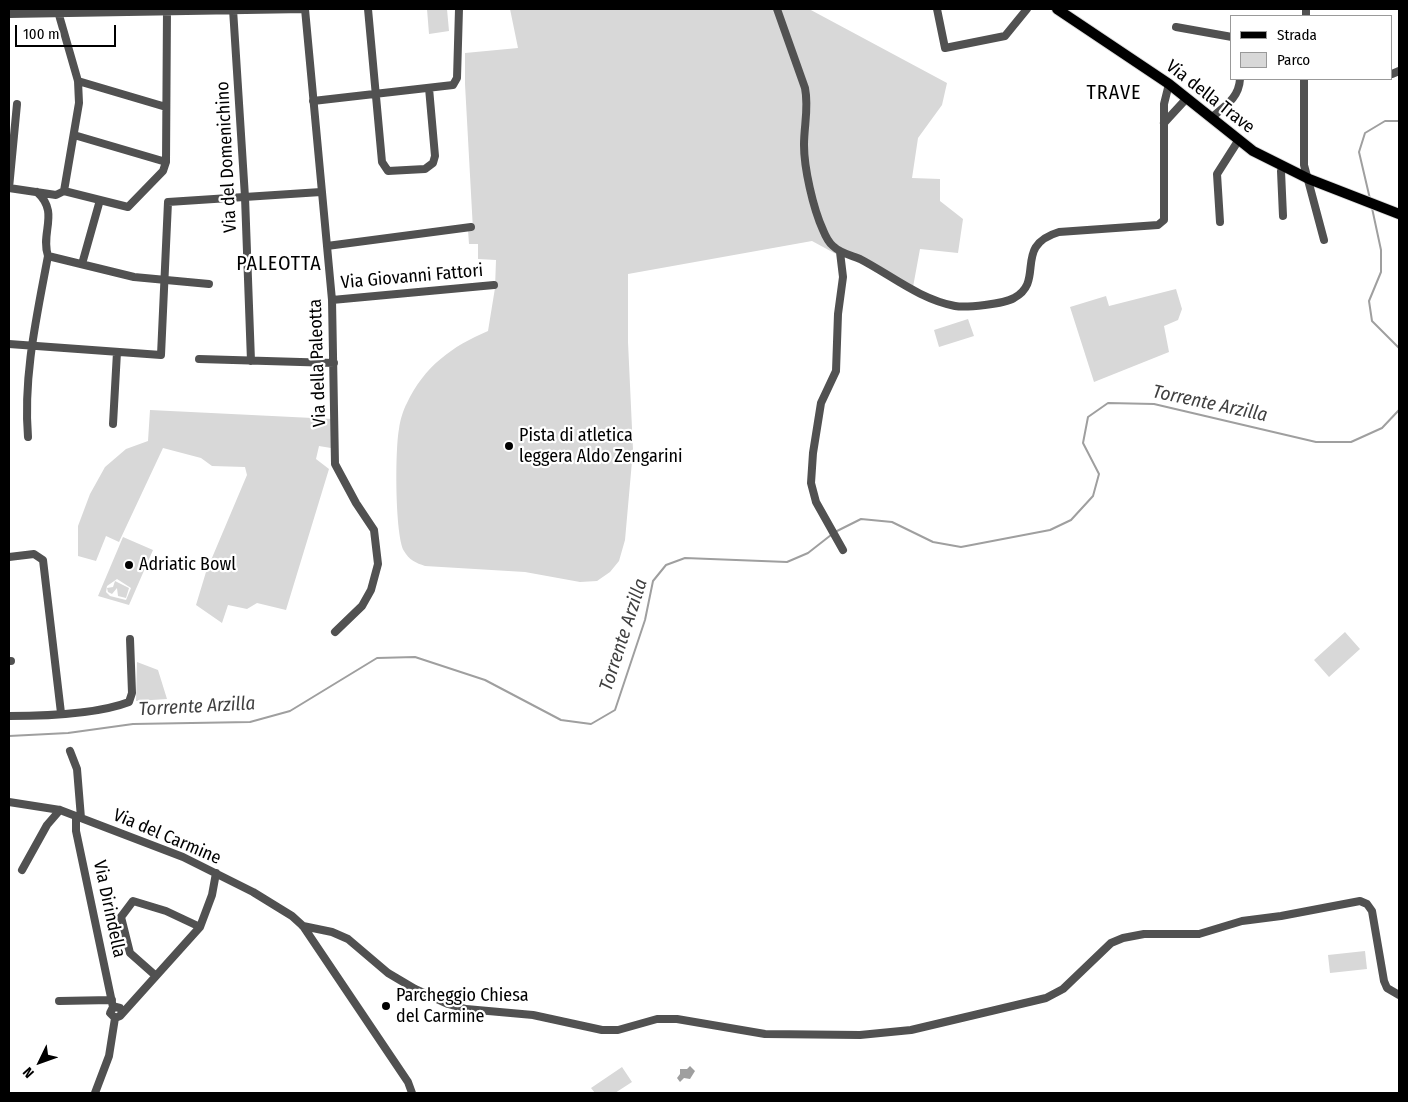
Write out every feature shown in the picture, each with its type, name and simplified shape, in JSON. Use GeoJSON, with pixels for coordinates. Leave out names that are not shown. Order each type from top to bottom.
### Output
{"type":"FeatureCollection","features":[{"type":"Feature","properties":{"kind":"main road","name":"Via della Trave"},"geometry":{"type":"LineString","coordinates":[[1057,9],[1169,84],[1238,141],[1283,167],[1309,179],[1399,214]]}},
{"type":"Feature","properties":{"kind":"street"},"geometry":{"type":"LineString","coordinates":[[9,14],[32,12],[59,15],[305,9]]}},
{"type":"Feature","properties":{"kind":"street","name":"Via della Paleotta"},"geometry":{"type":"LineString","coordinates":[[305,9],[332,300],[335,464],[356,503],[374,530],[378,564],[371,590],[362,606],[336,632]]}},
{"type":"Feature","properties":{"kind":"street"},"geometry":{"type":"LineString","coordinates":[[368,9],[383,166],[392,172],[423,169],[432,165],[434,158],[429,88]]}},
{"type":"Feature","properties":{"kind":"street"},"geometry":{"type":"LineString","coordinates":[[313,101],[451,86],[457,80],[459,9]]}},
{"type":"Feature","properties":{"kind":"street"},"geometry":{"type":"LineString","coordinates":[[777,9],[805,88],[808,102],[804,148],[815,203],[827,238],[840,252],[860,259],[917,293],[948,304],[972,306],[1013,299],[1028,286],[1033,251],[1046,236],[1059,232],[1158,225],[1164,220],[1164,98],[1169,84]]}},
{"type":"Feature","properties":{"kind":"street"},"geometry":{"type":"LineString","coordinates":[[937,9],[945,48],[1005,36],[1027,9]]}},
{"type":"Feature","properties":{"kind":"street","name":"Via del Domenichino"},"geometry":{"type":"LineString","coordinates":[[233,10],[245,197],[251,361]]}},
{"type":"Feature","properties":{"kind":"street"},"geometry":{"type":"LineString","coordinates":[[17,104],[9,188],[56,195],[64,190],[128,207],[163,171],[166,162],[167,11]]}},
{"type":"Feature","properties":{"kind":"street"},"geometry":{"type":"LineString","coordinates":[[59,15],[78,81],[79,103],[64,190]]}},
{"type":"Feature","properties":{"kind":"street"},"geometry":{"type":"LineString","coordinates":[[1176,27],[1230,37]]}},
{"type":"Feature","properties":{"kind":"street"},"geometry":{"type":"LineString","coordinates":[[1211,118],[1232,101],[1237,93],[1240,80]]}},
{"type":"Feature","properties":{"kind":"street"},"geometry":{"type":"LineString","coordinates":[[1304,80],[1304,165],[1324,240]]}},
{"type":"Feature","properties":{"kind":"street"},"geometry":{"type":"LineString","coordinates":[[78,81],[166,107]]}},
{"type":"Feature","properties":{"kind":"street"},"geometry":{"type":"LineString","coordinates":[[1164,123],[1187,98]]}},
{"type":"Feature","properties":{"kind":"street"},"geometry":{"type":"LineString","coordinates":[[74,135],[166,162]]}},
{"type":"Feature","properties":{"kind":"street"},"geometry":{"type":"LineString","coordinates":[[1220,222],[1217,174],[1238,141]]}},
{"type":"Feature","properties":{"kind":"street"},"geometry":{"type":"LineString","coordinates":[[1283,167],[1281,171],[1283,216]]}},
{"type":"Feature","properties":{"kind":"street"},"geometry":{"type":"LineString","coordinates":[[28,437],[26,414],[32,345],[48,256],[46,250],[49,220],[48,206],[37,192]]}},
{"type":"Feature","properties":{"kind":"street"},"geometry":{"type":"LineString","coordinates":[[9,344],[162,355],[168,202],[321,192]]}},
{"type":"Feature","properties":{"kind":"street"},"geometry":{"type":"LineString","coordinates":[[82,264],[100,200]]}},
{"type":"Feature","properties":{"kind":"street"},"geometry":{"type":"LineString","coordinates":[[327,246],[472,228]]}},
{"type":"Feature","properties":{"kind":"street"},"geometry":{"type":"LineString","coordinates":[[840,252],[843,277],[838,314],[836,371],[822,403],[813,453],[811,483],[816,502],[843,550]]}},
{"type":"Feature","properties":{"kind":"street"},"geometry":{"type":"LineString","coordinates":[[48,256],[134,277],[209,284]]}},
{"type":"Feature","properties":{"kind":"street","name":"Via Giovanni Fattori"},"geometry":{"type":"LineString","coordinates":[[332,300],[494,285]]}},
{"type":"Feature","properties":{"kind":"street"},"geometry":{"type":"LineString","coordinates":[[113,424],[117,352]]}},
{"type":"Feature","properties":{"kind":"street"},"geometry":{"type":"LineString","coordinates":[[199,359],[334,363]]}},
{"type":"Feature","properties":{"kind":"street"},"geometry":{"type":"LineString","coordinates":[[9,557],[34,554],[43,560],[61,714]]}},
{"type":"Feature","properties":{"kind":"street"},"geometry":{"type":"LineString","coordinates":[[9,716],[61,714],[120,706],[129,702],[132,694],[130,639]]}},
{"type":"Feature","properties":{"kind":"street","name":"Via Dirindella"},"geometry":{"type":"LineString","coordinates":[[70,751],[77,769],[79,818],[76,831],[112,1003],[110,1013],[114,1018],[109,1056],[95,1093]]}},
{"type":"Feature","properties":{"kind":"street","name":"Via del Carmine"},"geometry":{"type":"LineString","coordinates":[[9,802],[60,810],[184,857],[253,892],[292,916],[304,926]]}},
{"type":"Feature","properties":{"kind":"street"},"geometry":{"type":"LineString","coordinates":[[47,825],[49,807]]}},
{"type":"Feature","properties":{"kind":"street"},"geometry":{"type":"LineString","coordinates":[[22,870],[47,825],[60,810]]}},
{"type":"Feature","properties":{"kind":"street"},"geometry":{"type":"LineString","coordinates":[[114,1018],[120,1016],[200,927],[212,895],[216,873]]}},
{"type":"Feature","properties":{"kind":"street"},"geometry":{"type":"LineString","coordinates":[[156,976],[128,950],[121,917],[127,908],[136,901],[166,911],[200,927]]}},
{"type":"Feature","properties":{"kind":"street"},"geometry":{"type":"LineString","coordinates":[[304,926],[332,932],[348,939],[372,961],[394,977],[415,989],[466,1009],[533,1015],[602,1030],[618,1030],[658,1018],[677,1019],[765,1034],[860,1035],[911,1030],[1046,998],[1063,989],[1111,944],[1123,938],[1144,934],[1199,934],[1242,921],[1281,916],[1342,902],[1360,901],[1368,904],[1372,911],[1384,981],[1388,988],[1399,995]]}},
{"type":"Feature","properties":{"kind":"street"},"geometry":{"type":"LineString","coordinates":[[304,926],[408,1082],[412,1093]]}},
{"type":"Feature","properties":{"kind":"street"},"geometry":{"type":"LineString","coordinates":[[59,1001],[112,1003],[120,1008],[122,1013]]}},
{"type":"Feature","properties":{"kind":"green space"},"geometry":{"type":"Polygon","coordinates":[[[427,9],[447,9],[449,31],[429,34],[427,9]]]}},
{"type":"Feature","properties":{"kind":"green space"},"geometry":{"type":"Polygon","coordinates":[[[510,9],[809,9],[947,83],[942,105],[918,138],[912,178],[940,179],[940,201],[963,219],[958,253],[920,249],[913,287],[840,248],[836,254],[812,241],[628,274],[628,342],[633,450],[625,540],[619,561],[610,572],[597,581],[580,582],[525,572],[425,566],[408,557],[401,542],[397,511],[397,454],[399,426],[406,406],[414,390],[440,359],[488,331],[495,288],[496,260],[478,259],[478,244],[469,244],[468,230],[473,230],[465,53],[518,48],[510,9]]]}},
{"type":"Feature","properties":{"kind":"green space"},"geometry":{"type":"Polygon","coordinates":[[[1176,289],[1182,309],[1178,320],[1164,326],[1169,352],[1094,382],[1070,307],[1106,296],[1109,306],[1176,289]]]}},
{"type":"Feature","properties":{"kind":"green space"},"geometry":{"type":"Polygon","coordinates":[[[968,319],[974,336],[939,347],[934,330],[968,319]]]}},
{"type":"Feature","properties":{"kind":"green space"},"geometry":{"type":"Polygon","coordinates":[[[150,410],[333,419],[331,448],[319,446],[316,459],[329,469],[286,610],[257,603],[247,609],[228,605],[222,623],[196,605],[206,572],[247,475],[245,467],[212,466],[201,458],[163,448],[119,542],[106,536],[96,561],[78,556],[78,526],[90,494],[105,467],[126,449],[148,441],[150,410]]]}},
{"type":"Feature","properties":{"kind":"green space","name":"Adriatic Bowl"},"geometry":{"type":"Polygon","coordinates":[[[123,537],[153,550],[129,605],[98,596],[123,537]],[[117,579],[107,586],[106,592],[110,596],[126,600],[131,588],[117,579]]]}},
{"type":"Feature","properties":{"kind":"green space","name":"Adriatic Bowl"},"geometry":{"type":"Polygon","coordinates":[[[115,581],[129,588],[126,598],[118,596],[117,588],[112,594],[108,592],[107,588],[113,587],[115,581]]]}},
{"type":"Feature","properties":{"kind":"green space"},"geometry":{"type":"Polygon","coordinates":[[[1345,632],[1360,649],[1329,677],[1314,660],[1345,632]]]}},
{"type":"Feature","properties":{"kind":"green space"},"geometry":{"type":"Polygon","coordinates":[[[137,662],[158,670],[167,699],[136,701],[137,662]]]}},
{"type":"Feature","properties":{"kind":"green space"},"geometry":{"type":"Polygon","coordinates":[[[1365,951],[1367,969],[1330,973],[1328,955],[1365,951]]]}},
{"type":"Feature","properties":{"kind":"green space"},"geometry":{"type":"Polygon","coordinates":[[[622,1067],[632,1082],[615,1093],[595,1093],[591,1088],[622,1067]]]}},
{"type":"Feature","properties":{"kind":"shaded area"},"geometry":{"type":"Polygon","coordinates":[[[690,1066],[695,1071],[690,1079],[684,1078],[680,1082],[677,1078],[680,1074],[680,1069],[687,1069],[690,1066]]]}},
{"type":"Feature","properties":{"kind":"waterway","name":"Torrente Arzilla"},"geometry":{"type":"LineString","coordinates":[[1370,199],[1359,152],[1365,133],[1385,121],[1399,121]]}},
{"type":"Feature","properties":{"kind":"waterway","name":"Torrente Arzilla"},"geometry":{"type":"LineString","coordinates":[[1372,208],[1381,250],[1381,272],[1369,301],[1372,321],[1399,348]]}},
{"type":"Feature","properties":{"kind":"waterway","name":"Torrente Arzilla"},"geometry":{"type":"LineString","coordinates":[[835,532],[861,519],[892,522],[933,542],[961,547],[1050,530],[1071,520],[1093,496],[1099,474],[1083,443],[1088,417],[1108,403],[1154,404],[1316,442],[1351,442],[1382,428],[1399,410]]}},
{"type":"Feature","properties":{"kind":"waterway","name":"Torrente Arzilla"},"geometry":{"type":"LineString","coordinates":[[9,736],[68,733],[133,724],[250,722],[290,711],[377,658],[415,657],[485,680],[561,720],[591,724],[615,710],[645,620],[653,581],[666,565],[685,558],[787,562],[808,553],[831,535]]}},
{"type":"Feature","properties":{"kind":"place","name":"Pista di atletica leggera Aldo Zengarini"},"geometry":{"type":"Point","coordinates":[509,446]}},
{"type":"Feature","properties":{"kind":"place","name":"Adriatic Bowl"},"geometry":{"type":"Point","coordinates":[129,565]}},
{"type":"Feature","properties":{"kind":"place","name":"Parcheggio Chiesa del Carmine"},"geometry":{"type":"Point","coordinates":[386,1006]}},
{"type":"Feature","properties":{"kind":"district","name":"TRAVE"},"geometry":{"type":"Point","coordinates":[1114,93]}},
{"type":"Feature","properties":{"kind":"district","name":"PALEOTTA"},"geometry":{"type":"Point","coordinates":[279,264]}}]}
